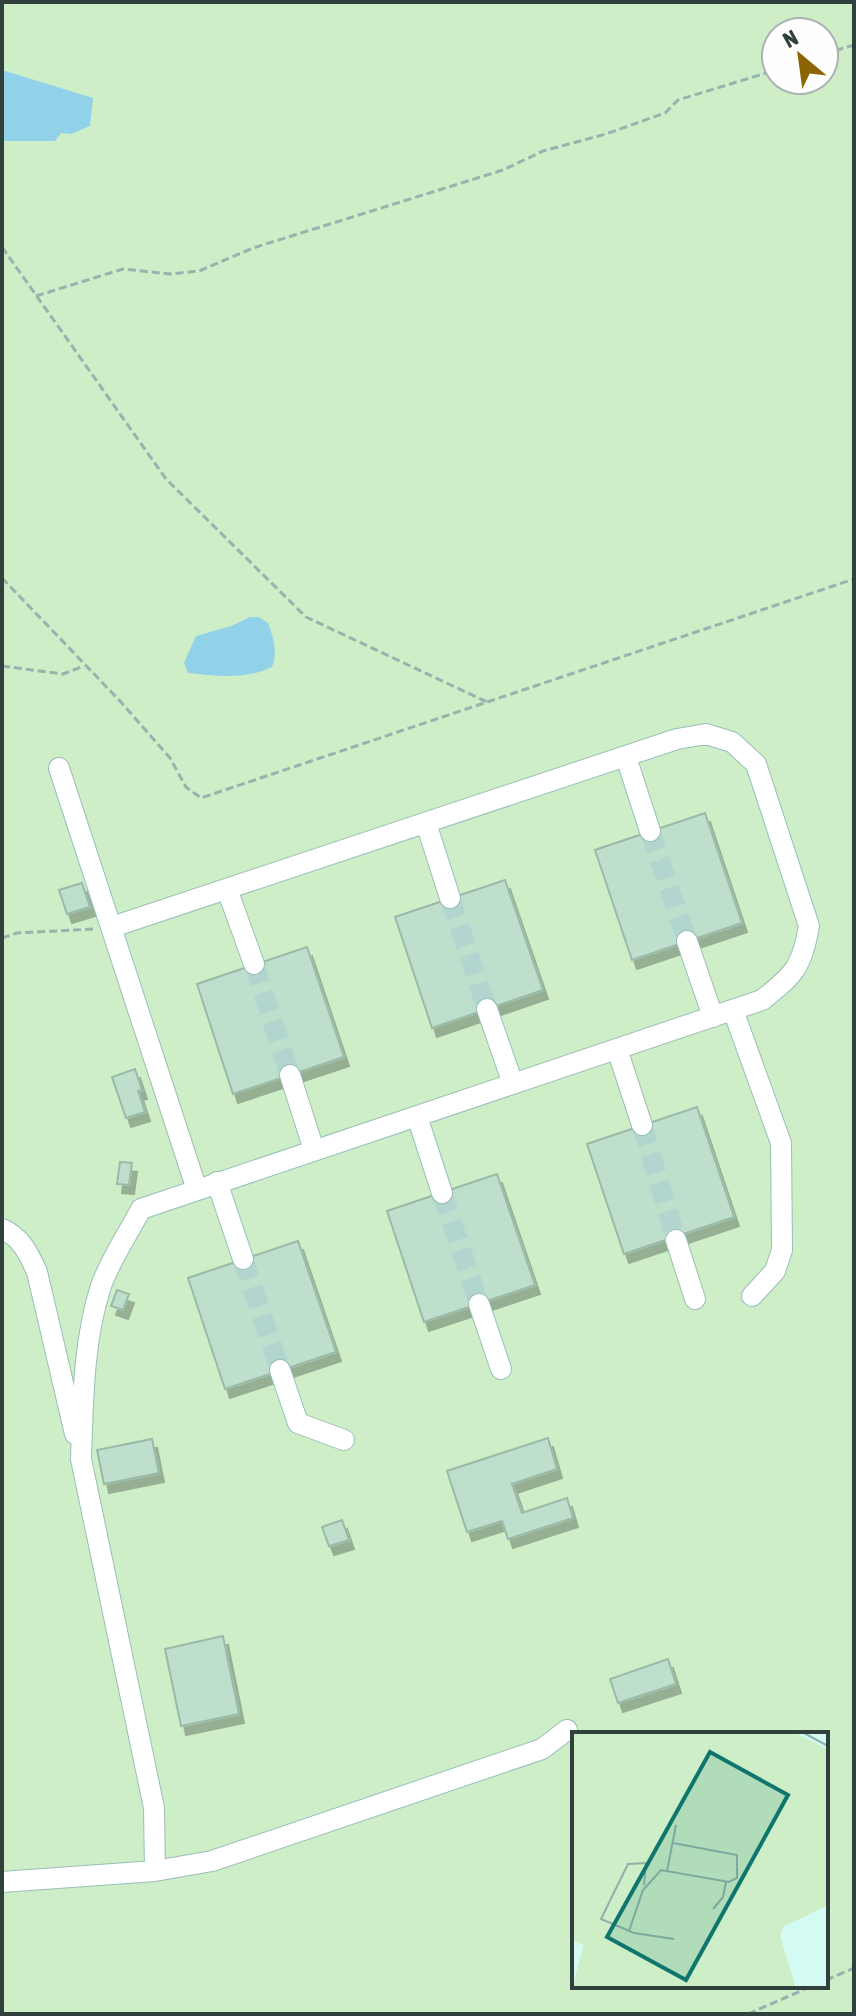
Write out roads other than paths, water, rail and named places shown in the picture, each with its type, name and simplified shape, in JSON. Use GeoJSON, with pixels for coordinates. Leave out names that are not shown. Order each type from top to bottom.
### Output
{"type":"FeatureCollection","features":[{"type":"Feature","properties":{"kind":"lane"},"geometry":{"type":"LineString","coordinates":[[81,1459],[91,1325],[102,1284],[141,1209],[762,1000],[790,978],[804,953],[809,926],[756,764],[732,742],[706,734],[677,739],[112,927]]}},
{"type":"Feature","properties":{"kind":"lane"},"geometry":{"type":"LineString","coordinates":[[626,757],[650,831]]}},
{"type":"Feature","properties":{"kind":"lane"},"geometry":{"type":"LineString","coordinates":[[59,768],[197,1190]]}},
{"type":"Feature","properties":{"kind":"lane"},"geometry":{"type":"LineString","coordinates":[[426,823],[450,898]]}},
{"type":"Feature","properties":{"kind":"lane"},"geometry":{"type":"LineString","coordinates":[[227,889],[254,964]]}},
{"type":"Feature","properties":{"kind":"lane"},"geometry":{"type":"LineString","coordinates":[[687,941],[713,1017]]}},
{"type":"Feature","properties":{"kind":"lane"},"geometry":{"type":"LineString","coordinates":[[487,1009],[513,1084]]}},
{"type":"Feature","properties":{"kind":"lane"},"geometry":{"type":"LineString","coordinates":[[733,1010],[781,1143],[782,1250],[775,1271],[752,1296]]}},
{"type":"Feature","properties":{"kind":"lane"},"geometry":{"type":"LineString","coordinates":[[617,1049],[642,1125]]}},
{"type":"Feature","properties":{"kind":"lane"},"geometry":{"type":"LineString","coordinates":[[290,1075],[314,1150]]}},
{"type":"Feature","properties":{"kind":"lane"},"geometry":{"type":"LineString","coordinates":[[417,1116],[442,1193]]}},
{"type":"Feature","properties":{"kind":"lane"},"geometry":{"type":"LineString","coordinates":[[217,1182],[243,1259]]}},
{"type":"Feature","properties":{"kind":"lane"},"geometry":{"type":"LineString","coordinates":[[2,1229],[27,1249],[37,1272],[81,1459],[154,1808],[155,1871]]}},
{"type":"Feature","properties":{"kind":"lane"},"geometry":{"type":"LineString","coordinates":[[676,1240],[695,1299]]}},
{"type":"Feature","properties":{"kind":"lane"},"geometry":{"type":"LineString","coordinates":[[479,1304],[501,1369]]}},
{"type":"Feature","properties":{"kind":"lane"},"geometry":{"type":"LineString","coordinates":[[280,1370],[298,1423],[344,1440]]}},
{"type":"Feature","properties":{"kind":"lane"},"geometry":{"type":"LineString","coordinates":[[2,1882],[155,1871],[212,1861],[542,1749],[567,1730]]}},
{"type":"Feature","properties":{"kind":"water"},"geometry":{"type":"Polygon","coordinates":[[[2,70],[93,98],[90,126],[71,134],[61,133],[55,141],[2,141],[2,70]]]}},
{"type":"Feature","properties":{"kind":"water"},"geometry":{"type":"Polygon","coordinates":[[[250,617],[259,617],[268,623],[275,650],[272,667],[241,675],[188,673],[184,663],[196,636],[250,617]]]}},
{"type":"Feature","properties":{"kind":"tunnel"},"geometry":{"type":"LineString","coordinates":[[650,831],[687,941]]}},
{"type":"Feature","properties":{"kind":"tunnel"},"geometry":{"type":"LineString","coordinates":[[450,898],[487,1009]]}},
{"type":"Feature","properties":{"kind":"tunnel"},"geometry":{"type":"LineString","coordinates":[[254,964],[290,1075]]}},
{"type":"Feature","properties":{"kind":"tunnel"},"geometry":{"type":"LineString","coordinates":[[642,1125],[676,1240]]}},
{"type":"Feature","properties":{"kind":"tunnel"},"geometry":{"type":"LineString","coordinates":[[442,1193],[479,1304]]}},
{"type":"Feature","properties":{"kind":"tunnel"},"geometry":{"type":"LineString","coordinates":[[243,1259],[280,1370]]}}]}
